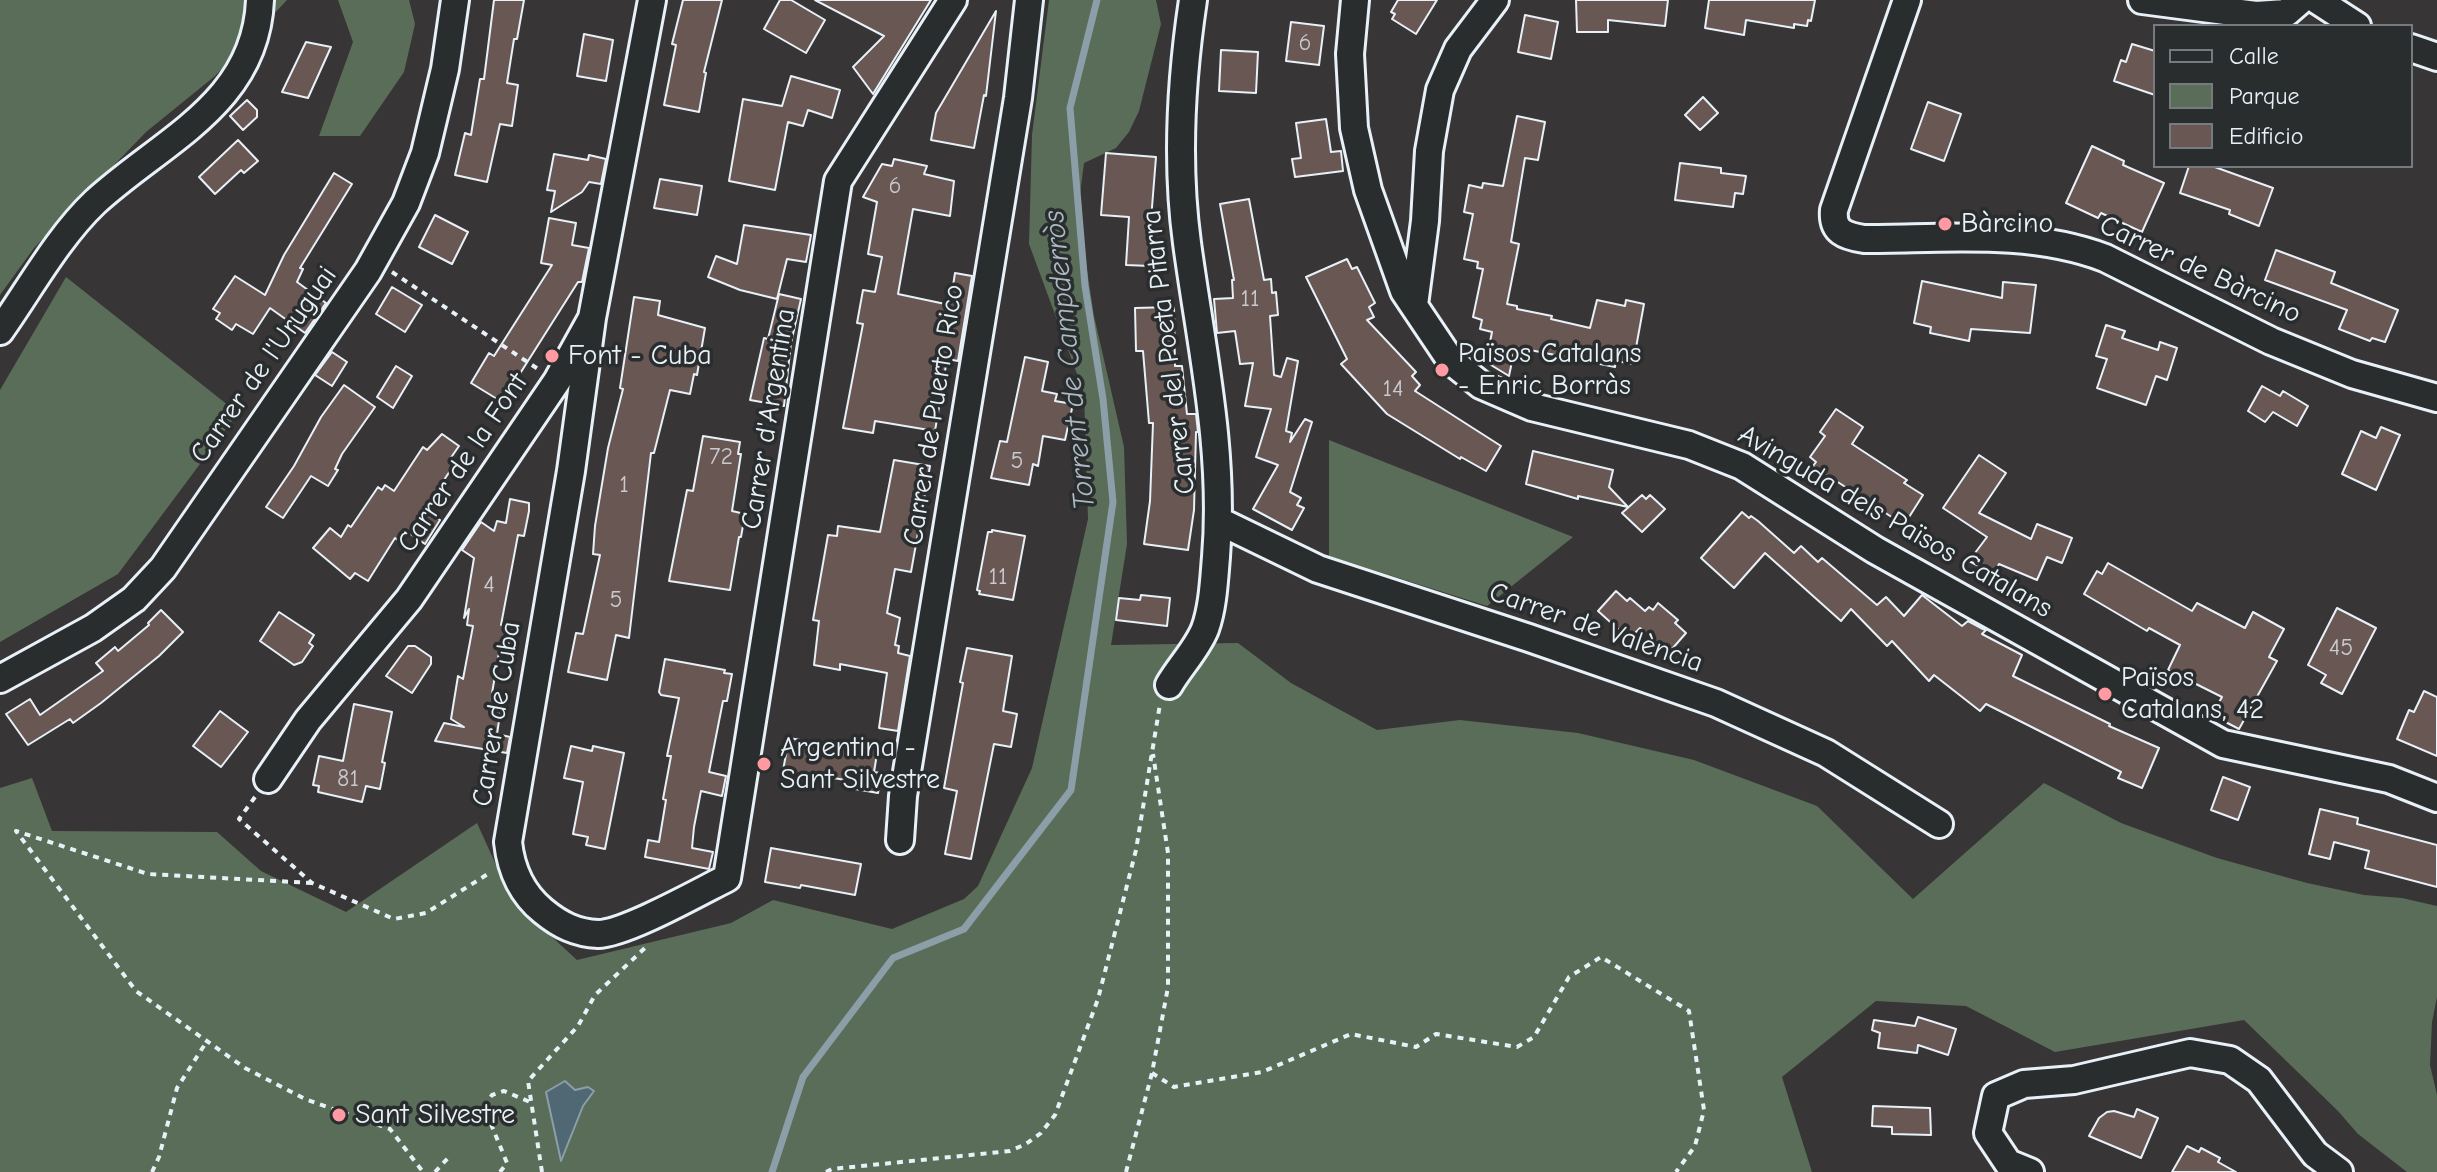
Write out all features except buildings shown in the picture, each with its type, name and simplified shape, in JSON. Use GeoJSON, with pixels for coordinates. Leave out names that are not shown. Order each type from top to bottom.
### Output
{"type":"FeatureCollection","features":[{"type":"Feature","properties":{"kind":"street"},"geometry":{"type":"LineString","coordinates":[[0,331],[52,256],[95,203],[171,144],[223,97],[243,63],[260,23],[260,0]]}},
{"type":"Feature","properties":{"kind":"street","name":"Carrer de l'Uruguai"},"geometry":{"type":"LineString","coordinates":[[0,679],[93,628],[134,599],[163,568],[374,260],[406,203],[425,153],[445,69],[455,0]]}},
{"type":"Feature","properties":{"kind":"street","name":"Carrer de la Font"},"geometry":{"type":"LineString","coordinates":[[268,779],[308,720],[409,599],[557,381],[592,318],[652,0]]}},
{"type":"Feature","properties":{"kind":"street","name":"Carrer d'Argentina"},"geometry":{"type":"LineString","coordinates":[[510,860],[516,878],[537,906],[562,926],[586,933],[603,934],[639,920],[727,878],[838,181],[953,0]]}},
{"type":"Feature","properties":{"kind":"street","name":"Carrer de Puerto Rico"},"geometry":{"type":"LineString","coordinates":[[900,840],[903,796],[1018,98],[1029,0]]}},
{"type":"Feature","properties":{"kind":"street","name":"Carrer del Poeta Pitarra"},"geometry":{"type":"LineString","coordinates":[[1169,685],[1204,630],[1214,580],[1219,521],[1218,461],[1186,242],[1180,178],[1182,88],[1193,0]]}},
{"type":"Feature","properties":{"kind":"street","name":"Avinguda dels Països Catalans"},"geometry":{"type":"LineString","coordinates":[[1355,0],[1350,54],[1354,128],[1368,190],[1404,291],[1451,361],[1481,385],[1532,407],[1689,445],[1742,466],[1875,550],[2223,744],[2389,779],[2437,798]]}},
{"type":"Feature","properties":{"kind":"street"},"geometry":{"type":"LineString","coordinates":[[1414,305],[1425,221],[1429,151],[1440,90],[1458,49],[1495,0]]}},
{"type":"Feature","properties":{"kind":"street","name":"Carrer de Bàrcino"},"geometry":{"type":"LineString","coordinates":[[1907,0],[1834,210],[1833,220],[1838,231],[1849,237],[1864,239],[2024,239],[2077,247],[2271,341],[2352,374],[2437,398]]}},
{"type":"Feature","properties":{"kind":"street"},"geometry":{"type":"LineString","coordinates":[[2142,0],[2256,15],[2286,13],[2301,0]]}},
{"type":"Feature","properties":{"kind":"street"},"geometry":{"type":"LineString","coordinates":[[2317,0],[2354,24]]}},
{"type":"Feature","properties":{"kind":"street"},"geometry":{"type":"LineString","coordinates":[[2413,49],[2437,57]]}},
{"type":"Feature","properties":{"kind":"street","name":"Carrer de Cuba"},"geometry":{"type":"LineString","coordinates":[[510,860],[508,842],[571,471],[592,318]]}},
{"type":"Feature","properties":{"kind":"street","name":"Carrer de València"},"geometry":{"type":"LineString","coordinates":[[1219,521],[1318,569],[1716,703],[1826,753],[1939,824]]}},
{"type":"Feature","properties":{"kind":"street"},"geometry":{"type":"LineString","coordinates":[[2030,1172],[2008,1163],[1988,1133],[1996,1096],[2024,1084],[2074,1080],[2190,1053],[2230,1060],[2259,1080],[2315,1154],[2339,1172]]}},
{"type":"Feature","properties":{"kind":"path"},"geometry":{"type":"LineString","coordinates":[[374,260],[557,381]]}},
{"type":"Feature","properties":{"kind":"path"},"geometry":{"type":"LineString","coordinates":[[826,1172],[877,1162],[1010,1151],[1041,1133],[1055,1115],[1098,999],[1136,850],[1159,708],[1169,685]]}},
{"type":"Feature","properties":{"kind":"path"},"geometry":{"type":"LineString","coordinates":[[1126,1172],[1152,1073],[1168,987],[1168,867],[1152,748]]}},
{"type":"Feature","properties":{"kind":"path"},"geometry":{"type":"LineString","coordinates":[[268,779],[239,819],[312,883],[394,919],[426,913],[510,860]]}},
{"type":"Feature","properties":{"kind":"path"},"geometry":{"type":"LineString","coordinates":[[312,883],[148,874],[16,831],[136,991],[245,1068],[305,1099],[390,1129],[423,1172]]}},
{"type":"Feature","properties":{"kind":"path"},"geometry":{"type":"LineString","coordinates":[[542,1172],[528,1081],[578,1026],[595,995],[657,936]]}},
{"type":"Feature","properties":{"kind":"path"},"geometry":{"type":"LineString","coordinates":[[1152,1073],[1174,1087],[1262,1072],[1351,1034],[1416,1047],[1436,1034],[1517,1047],[1534,1037],[1569,977],[1601,957],[1689,1011],[1704,1110],[1695,1146],[1676,1172]]}},
{"type":"Feature","properties":{"kind":"path"},"geometry":{"type":"LineString","coordinates":[[152,1172],[159,1157],[177,1088],[207,1041]]}},
{"type":"Feature","properties":{"kind":"path"},"geometry":{"type":"LineString","coordinates":[[500,1172],[507,1163],[484,1107],[492,1095],[504,1091],[530,1102]]}},
{"type":"Feature","properties":{"kind":"path"},"geometry":{"type":"LineString","coordinates":[[435,1172],[448,1158]]}},
{"type":"Feature","properties":{"kind":"green space"},"geometry":{"type":"Polygon","coordinates":[[[0,0],[287,0],[215,76],[146,132],[34,248],[0,295],[0,0]]]}},
{"type":"Feature","properties":{"kind":"green space"},"geometry":{"type":"Polygon","coordinates":[[[338,0],[409,0],[415,24],[404,72],[360,136],[319,136],[353,42],[338,0]]]}},
{"type":"Feature","properties":{"kind":"green space"},"geometry":{"type":"Polygon","coordinates":[[[1049,0],[1156,0],[1161,24],[1139,111],[1129,132],[1116,148],[1084,163],[1078,210],[1094,316],[1124,447],[1127,544],[1111,645],[1238,643],[1291,683],[1377,730],[1460,720],[1578,733],[1694,760],[1817,806],[1913,899],[2044,783],[2121,823],[2217,858],[2307,883],[2437,906],[2437,997],[2432,1022],[2430,1065],[2437,1095],[2437,1172],[2407,1172],[2358,1134],[2244,1020],[2055,1052],[1966,1006],[1876,1001],[1782,1077],[1812,1172],[0,1172],[0,788],[32,778],[52,831],[217,832],[261,871],[346,912],[477,823],[512,900],[577,960],[731,923],[773,900],[892,929],[964,899],[978,886],[1032,768],[1088,519],[1084,393],[1029,244],[1032,135],[1049,0]]]}},
{"type":"Feature","properties":{"kind":"green space"},"geometry":{"type":"Polygon","coordinates":[[[66,277],[238,413],[118,574],[0,642],[0,390],[66,277]]]}},
{"type":"Feature","properties":{"kind":"green space"},"geometry":{"type":"Polygon","coordinates":[[[1329,440],[1573,537],[1487,606],[1329,556],[1329,440]]]}},
{"type":"Feature","properties":{"kind":"water"},"geometry":{"type":"Polygon","coordinates":[[[565,1081],[575,1090],[588,1087],[594,1091],[583,1106],[561,1161],[546,1092],[565,1081]]]}},
{"type":"Feature","properties":{"kind":"waterway","name":"Torrent de Campderròs"},"geometry":{"type":"LineString","coordinates":[[772,1172],[803,1077],[893,958],[964,929],[1071,790],[1113,502],[1103,399],[1085,286],[1070,108],[1097,0]]}},
{"type":"Feature","properties":{"kind":"place","name":"Bàrcino"},"geometry":{"type":"Point","coordinates":[1945,224]}},
{"type":"Feature","properties":{"kind":"place","name":"Font - Cuba"},"geometry":{"type":"Point","coordinates":[552,356]}},
{"type":"Feature","properties":{"kind":"place","name":"Països Catalans - Enric Borràs"},"geometry":{"type":"Point","coordinates":[1442,370]}},
{"type":"Feature","properties":{"kind":"place","name":"Països Catalans, 42"},"geometry":{"type":"Point","coordinates":[2105,694]}},
{"type":"Feature","properties":{"kind":"place","name":"Argentina - Sant Silvestre"},"geometry":{"type":"Point","coordinates":[764,764]}},
{"type":"Feature","properties":{"kind":"place","name":"Sant Silvestre"},"geometry":{"type":"Point","coordinates":[339,1115]}}]}
